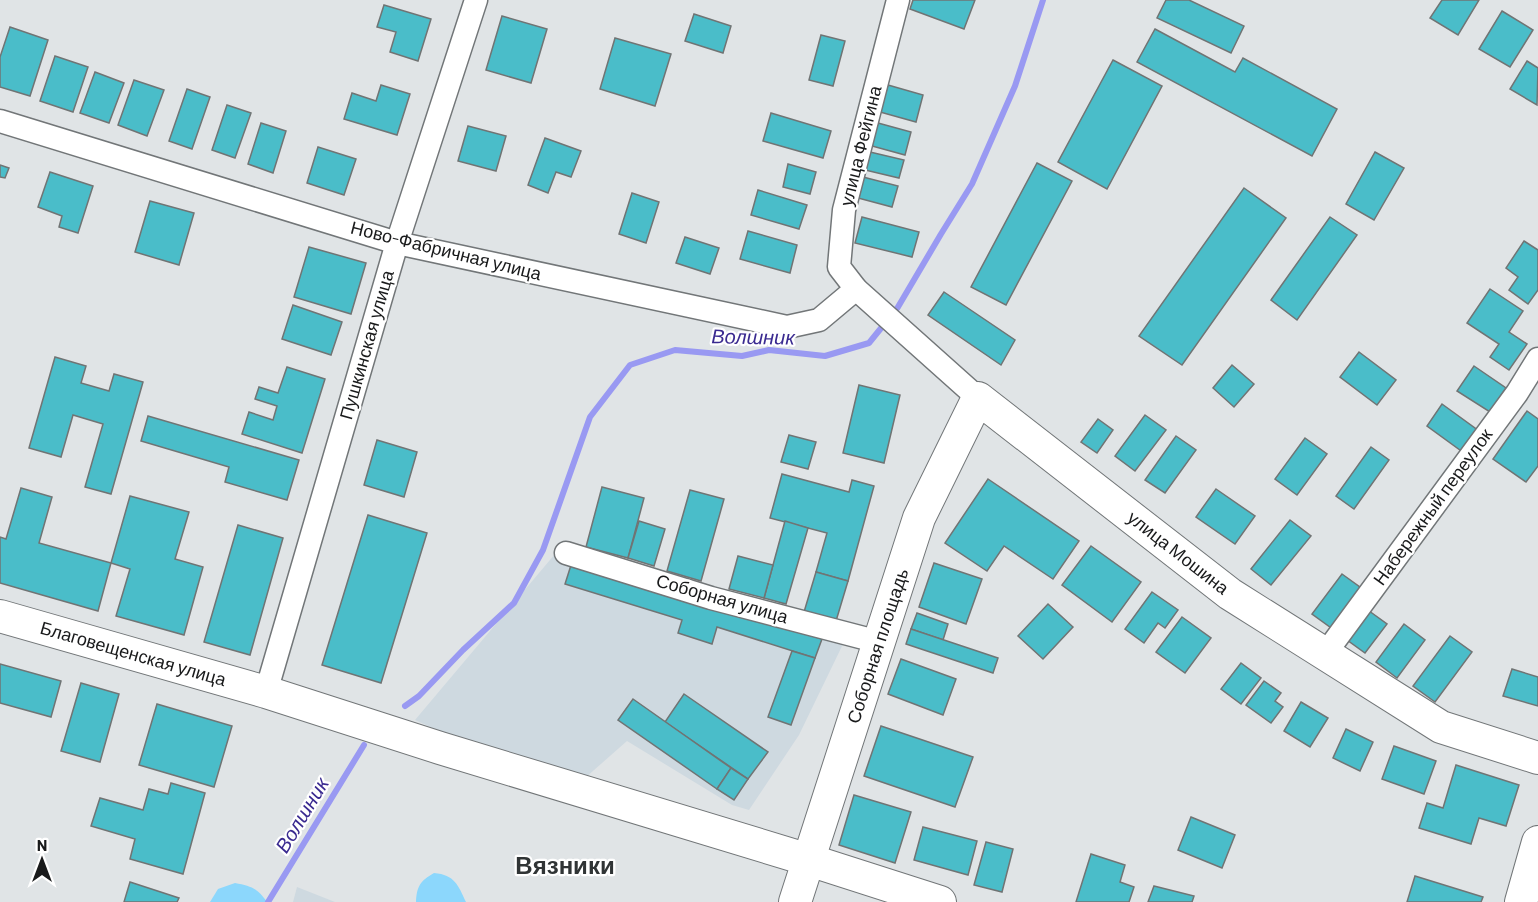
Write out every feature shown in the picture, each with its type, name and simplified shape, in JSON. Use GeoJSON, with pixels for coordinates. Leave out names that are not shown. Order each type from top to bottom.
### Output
{"type":"FeatureCollection","features":[{"type":"Feature","properties":{"kind":"street","name":"Пушкинская улица"},"geometry":{"type":"LineString","coordinates":[[266,692],[397,243],[476,0]]}},
{"type":"Feature","properties":{"kind":"street","name":"улица Фейгина"},"geometry":{"type":"LineString","coordinates":[[856,289],[839,267],[844,210],[898,0]]}},
{"type":"Feature","properties":{"kind":"street","name":"Ново-Фабричная улица"},"geometry":{"type":"LineString","coordinates":[[0,120],[397,243],[787,327],[819,320],[856,289]]}},
{"type":"Feature","properties":{"kind":"street","name":"улица Мошина"},"geometry":{"type":"LineString","coordinates":[[856,289],[978,398],[1230,594],[1441,727],[1538,758]]}},
{"type":"Feature","properties":{"kind":"street","name":"Набережный переулок"},"geometry":{"type":"LineString","coordinates":[[1325,654],[1517,393],[1538,360]]}},
{"type":"Feature","properties":{"kind":"street","name":"Соборная площадь"},"geometry":{"type":"LineString","coordinates":[[795,902],[919,518],[978,398]]}},
{"type":"Feature","properties":{"kind":"street","name":"Соборная улица"},"geometry":{"type":"LineString","coordinates":[[566,553],[711,598],[879,642]]}},
{"type":"Feature","properties":{"kind":"street","name":"Благовещенская улица"},"geometry":{"type":"LineString","coordinates":[[0,616],[266,692],[940,902]]}},
{"type":"Feature","properties":{"kind":"street"},"geometry":{"type":"LineString","coordinates":[[1521,902],[1538,842]]}},
{"type":"Feature","properties":{"kind":"shaded area"},"geometry":{"type":"Polygon","coordinates":[[[555,554],[844,642],[799,735],[749,810],[732,805],[627,741],[585,778],[446,734],[415,720],[555,554]]]}},
{"type":"Feature","properties":{"kind":"shaded area"},"geometry":{"type":"Polygon","coordinates":[[[434,873],[447,876],[455,882],[466,902],[416,902],[420,885],[434,873]]]}},
{"type":"Feature","properties":{"kind":"shaded area"},"geometry":{"type":"Polygon","coordinates":[[[235,883],[253,888],[267,902],[210,902],[218,889],[235,883]]]}},
{"type":"Feature","properties":{"kind":"shaded area"},"geometry":{"type":"Polygon","coordinates":[[[297,887],[335,902],[293,902],[297,887]]]}},
{"type":"Feature","properties":{"kind":"building"},"geometry":{"type":"Polygon","coordinates":[[[913,0],[975,0],[964,29],[910,9],[913,0]]]}},
{"type":"Feature","properties":{"kind":"building"},"geometry":{"type":"Polygon","coordinates":[[[1166,0],[1189,0],[1244,26],[1231,53],[1157,18],[1166,0]]]}},
{"type":"Feature","properties":{"kind":"building"},"geometry":{"type":"Polygon","coordinates":[[[1442,0],[1479,0],[1458,35],[1430,18],[1442,0]]]}},
{"type":"Feature","properties":{"kind":"building"},"geometry":{"type":"Polygon","coordinates":[[[384,5],[431,19],[418,61],[390,52],[396,32],[377,27],[384,5]]]}},
{"type":"Feature","properties":{"kind":"building"},"geometry":{"type":"Polygon","coordinates":[[[1502,11],[1533,30],[1510,67],[1479,49],[1502,11]]]}},
{"type":"Feature","properties":{"kind":"building"},"geometry":{"type":"Polygon","coordinates":[[[694,14],[731,26],[723,53],[685,41],[694,14]]]}},
{"type":"Feature","properties":{"kind":"building"},"geometry":{"type":"Polygon","coordinates":[[[502,16],[547,29],[531,83],[486,70],[502,16]]]}},
{"type":"Feature","properties":{"kind":"building"},"geometry":{"type":"Polygon","coordinates":[[[10,27],[48,40],[30,96],[0,87],[0,57],[10,27]]]}},
{"type":"Feature","properties":{"kind":"building"},"geometry":{"type":"Polygon","coordinates":[[[1155,29],[1235,72],[1243,58],[1337,109],[1312,156],[1137,62],[1155,29]]]}},
{"type":"Feature","properties":{"kind":"building"},"geometry":{"type":"Polygon","coordinates":[[[821,35],[845,41],[833,86],[809,80],[821,35]]]}},
{"type":"Feature","properties":{"kind":"building"},"geometry":{"type":"Polygon","coordinates":[[[615,38],[671,54],[655,106],[600,89],[615,38]]]}},
{"type":"Feature","properties":{"kind":"building"},"geometry":{"type":"Polygon","coordinates":[[[55,56],[88,67],[73,112],[40,101],[55,56]]]}},
{"type":"Feature","properties":{"kind":"building"},"geometry":{"type":"Polygon","coordinates":[[[1113,60],[1162,86],[1107,189],[1058,162],[1113,60]]]}},
{"type":"Feature","properties":{"kind":"building"},"geometry":{"type":"Polygon","coordinates":[[[1527,61],[1538,68],[1537,105],[1510,89],[1527,61]]]}},
{"type":"Feature","properties":{"kind":"building"},"geometry":{"type":"Polygon","coordinates":[[[95,72],[124,83],[109,123],[80,113],[95,72]]]}},
{"type":"Feature","properties":{"kind":"building"},"geometry":{"type":"Polygon","coordinates":[[[134,80],[164,90],[147,136],[118,125],[134,80]]]}},
{"type":"Feature","properties":{"kind":"building"},"geometry":{"type":"Polygon","coordinates":[[[381,85],[410,94],[397,135],[344,119],[352,93],[376,101],[381,85]]]}},
{"type":"Feature","properties":{"kind":"building"},"geometry":{"type":"Polygon","coordinates":[[[888,85],[923,95],[916,122],[880,112],[888,85]]]}},
{"type":"Feature","properties":{"kind":"building"},"geometry":{"type":"Polygon","coordinates":[[[187,89],[210,97],[192,149],[169,141],[187,89]]]}},
{"type":"Feature","properties":{"kind":"building"},"geometry":{"type":"Polygon","coordinates":[[[227,105],[251,113],[235,158],[212,150],[227,105]]]}},
{"type":"Feature","properties":{"kind":"building"},"geometry":{"type":"Polygon","coordinates":[[[771,113],[831,131],[823,158],[763,141],[771,113]]]}},
{"type":"Feature","properties":{"kind":"building"},"geometry":{"type":"Polygon","coordinates":[[[261,123],[286,131],[273,173],[248,164],[261,123]]]}},
{"type":"Feature","properties":{"kind":"building"},"geometry":{"type":"Polygon","coordinates":[[[878,123],[911,132],[905,155],[872,146],[878,123]]]}},
{"type":"Feature","properties":{"kind":"building"},"geometry":{"type":"Polygon","coordinates":[[[468,126],[506,136],[496,171],[458,161],[468,126]]]}},
{"type":"Feature","properties":{"kind":"building"},"geometry":{"type":"Polygon","coordinates":[[[545,138],[581,151],[571,177],[556,172],[548,193],[528,185],[545,138]]]}},
{"type":"Feature","properties":{"kind":"building"},"geometry":{"type":"Polygon","coordinates":[[[318,147],[356,159],[344,195],[307,183],[318,147]]]}},
{"type":"Feature","properties":{"kind":"building"},"geometry":{"type":"Polygon","coordinates":[[[870,152],[904,160],[899,178],[865,170],[870,152]]]}},
{"type":"Feature","properties":{"kind":"building"},"geometry":{"type":"Polygon","coordinates":[[[1375,152],[1404,168],[1374,220],[1346,204],[1375,152]]]}},
{"type":"Feature","properties":{"kind":"building"},"geometry":{"type":"Polygon","coordinates":[[[1037,163],[1072,181],[1006,305],[971,287],[1037,163]]]}},
{"type":"Feature","properties":{"kind":"building"},"geometry":{"type":"Polygon","coordinates":[[[788,164],[816,172],[810,194],[783,187],[788,164]]]}},
{"type":"Feature","properties":{"kind":"building"},"geometry":{"type":"Polygon","coordinates":[[[0,165],[9,168],[5,178],[0,177],[0,165]]]}},
{"type":"Feature","properties":{"kind":"building"},"geometry":{"type":"Polygon","coordinates":[[[50,172],[93,186],[78,233],[59,227],[62,216],[38,207],[50,172]]]}},
{"type":"Feature","properties":{"kind":"building"},"geometry":{"type":"Polygon","coordinates":[[[863,177],[898,186],[892,207],[858,198],[863,177]]]}},
{"type":"Feature","properties":{"kind":"building"},"geometry":{"type":"Polygon","coordinates":[[[1244,188],[1286,218],[1182,365],[1139,336],[1244,188]]]}},
{"type":"Feature","properties":{"kind":"building"},"geometry":{"type":"Polygon","coordinates":[[[758,190],[807,205],[799,229],[751,215],[758,190]]]}},
{"type":"Feature","properties":{"kind":"building"},"geometry":{"type":"Polygon","coordinates":[[[632,193],[659,202],[646,243],[619,234],[632,193]]]}},
{"type":"Feature","properties":{"kind":"building"},"geometry":{"type":"Polygon","coordinates":[[[150,201],[194,213],[179,265],[135,252],[150,201]]]}},
{"type":"Feature","properties":{"kind":"building"},"geometry":{"type":"Polygon","coordinates":[[[862,217],[919,232],[912,257],[855,243],[862,217]]]}},
{"type":"Feature","properties":{"kind":"building"},"geometry":{"type":"Polygon","coordinates":[[[1330,217],[1357,235],[1297,320],[1271,300],[1330,217]]]}},
{"type":"Feature","properties":{"kind":"building"},"geometry":{"type":"Polygon","coordinates":[[[748,231],[797,245],[790,273],[740,259],[748,231]]]}},
{"type":"Feature","properties":{"kind":"building"},"geometry":{"type":"Polygon","coordinates":[[[685,237],[719,248],[710,274],[676,263],[685,237]]]}},
{"type":"Feature","properties":{"kind":"building"},"geometry":{"type":"Polygon","coordinates":[[[1524,241],[1538,250],[1538,290],[1528,304],[1509,290],[1518,277],[1506,268],[1524,241]]]}},
{"type":"Feature","properties":{"kind":"building"},"geometry":{"type":"Polygon","coordinates":[[[309,247],[366,263],[351,314],[294,297],[309,247]]]}},
{"type":"Feature","properties":{"kind":"building"},"geometry":{"type":"Polygon","coordinates":[[[1490,289],[1523,311],[1509,332],[1527,344],[1509,370],[1490,357],[1499,344],[1467,323],[1490,289]]]}},
{"type":"Feature","properties":{"kind":"building"},"geometry":{"type":"Polygon","coordinates":[[[944,292],[1015,340],[1001,365],[928,315],[944,292]]]}},
{"type":"Feature","properties":{"kind":"building"},"geometry":{"type":"Polygon","coordinates":[[[293,305],[342,322],[331,355],[282,339],[293,305]]]}},
{"type":"Feature","properties":{"kind":"building"},"geometry":{"type":"Polygon","coordinates":[[[1359,352],[1396,380],[1377,405],[1340,377],[1359,352]]]}},
{"type":"Feature","properties":{"kind":"building"},"geometry":{"type":"Polygon","coordinates":[[[55,357],[86,366],[81,383],[109,391],[114,374],[143,382],[111,494],[85,487],[103,424],[73,415],[61,457],[29,448],[55,357]]]}},
{"type":"Feature","properties":{"kind":"building"},"geometry":{"type":"Polygon","coordinates":[[[1232,365],[1254,384],[1234,407],[1213,388],[1232,365]]]}},
{"type":"Feature","properties":{"kind":"building"},"geometry":{"type":"Polygon","coordinates":[[[1474,366],[1506,388],[1490,412],[1457,391],[1474,366]]]}},
{"type":"Feature","properties":{"kind":"building"},"geometry":{"type":"Polygon","coordinates":[[[287,367],[325,379],[302,453],[242,434],[249,412],[273,420],[277,406],[255,399],[259,387],[278,393],[287,367]]]}},
{"type":"Feature","properties":{"kind":"building"},"geometry":{"type":"Polygon","coordinates":[[[859,385],[900,395],[884,463],[843,453],[859,385]]]}},
{"type":"Feature","properties":{"kind":"building"},"geometry":{"type":"Polygon","coordinates":[[[1442,404],[1479,431],[1464,453],[1427,426],[1442,404]]]}},
{"type":"Feature","properties":{"kind":"building"},"geometry":{"type":"Polygon","coordinates":[[[1527,411],[1538,419],[1538,466],[1526,482],[1493,459],[1527,411]]]}},
{"type":"Feature","properties":{"kind":"building"},"geometry":{"type":"Polygon","coordinates":[[[1145,415],[1166,430],[1135,471],[1115,456],[1145,415]]]}},
{"type":"Feature","properties":{"kind":"building"},"geometry":{"type":"Polygon","coordinates":[[[148,416],[299,460],[287,500],[225,482],[229,467],[141,441],[148,416]]]}},
{"type":"Feature","properties":{"kind":"building"},"geometry":{"type":"Polygon","coordinates":[[[1098,419],[1113,430],[1097,453],[1081,442],[1098,419]]]}},
{"type":"Feature","properties":{"kind":"building"},"geometry":{"type":"Polygon","coordinates":[[[789,435],[816,442],[808,469],[781,462],[789,435]]]}},
{"type":"Feature","properties":{"kind":"building"},"geometry":{"type":"Polygon","coordinates":[[[1176,436],[1196,450],[1165,493],[1145,480],[1176,436]]]}},
{"type":"Feature","properties":{"kind":"building"},"geometry":{"type":"Polygon","coordinates":[[[1305,438],[1327,454],[1297,495],[1275,479],[1305,438]]]}},
{"type":"Feature","properties":{"kind":"building"},"geometry":{"type":"Polygon","coordinates":[[[377,440],[417,452],[404,497],[364,485],[377,440]]]}},
{"type":"Feature","properties":{"kind":"building"},"geometry":{"type":"Polygon","coordinates":[[[1371,447],[1389,460],[1354,509],[1336,496],[1371,447]]]}},
{"type":"Feature","properties":{"kind":"building"},"geometry":{"type":"Polygon","coordinates":[[[782,474],[849,492],[852,480],[874,486],[848,581],[816,572],[827,533],[770,518],[782,474]]]}},
{"type":"Feature","properties":{"kind":"building"},"geometry":{"type":"Polygon","coordinates":[[[988,479],[1079,541],[1053,579],[1004,546],[987,571],[945,543],[988,479]]]}},
{"type":"Feature","properties":{"kind":"building"},"geometry":{"type":"Polygon","coordinates":[[[602,487],[644,498],[628,558],[586,547],[602,487]]]}},
{"type":"Feature","properties":{"kind":"building"},"geometry":{"type":"Polygon","coordinates":[[[21,488],[52,497],[39,543],[111,563],[98,611],[0,583],[0,537],[6,539],[21,488]]]}},
{"type":"Feature","properties":{"kind":"building"},"geometry":{"type":"Polygon","coordinates":[[[1216,489],[1255,516],[1235,544],[1196,517],[1216,489]]]}},
{"type":"Feature","properties":{"kind":"building"},"geometry":{"type":"Polygon","coordinates":[[[690,490],[724,499],[701,581],[667,571],[690,490]]]}},
{"type":"Feature","properties":{"kind":"building"},"geometry":{"type":"Polygon","coordinates":[[[130,496],[189,512],[175,559],[203,567],[184,635],[116,616],[130,569],[111,563],[130,496]]]}},
{"type":"Feature","properties":{"kind":"building"},"geometry":{"type":"Polygon","coordinates":[[[368,515],[427,533],[381,683],[322,665],[368,515]]]}},
{"type":"Feature","properties":{"kind":"building"},"geometry":{"type":"Polygon","coordinates":[[[1290,520],[1311,536],[1271,585],[1251,569],[1290,520]]]}},
{"type":"Feature","properties":{"kind":"building"},"geometry":{"type":"Polygon","coordinates":[[[639,521],[665,529],[654,566],[628,558],[639,521]]]}},
{"type":"Feature","properties":{"kind":"building"},"geometry":{"type":"Polygon","coordinates":[[[785,521],[808,528],[786,604],[764,598],[785,521]]]}},
{"type":"Feature","properties":{"kind":"building"},"geometry":{"type":"Polygon","coordinates":[[[238,525],[283,538],[250,655],[204,642],[238,525]]]}},
{"type":"Feature","properties":{"kind":"building"},"geometry":{"type":"Polygon","coordinates":[[[1091,546],[1141,582],[1112,622],[1062,585],[1091,546]]]}},
{"type":"Feature","properties":{"kind":"building"},"geometry":{"type":"Polygon","coordinates":[[[738,556],[773,565],[764,598],[729,589],[738,556]]]}},
{"type":"Feature","properties":{"kind":"building"},"geometry":{"type":"Polygon","coordinates":[[[572,562],[822,639],[815,658],[717,627],[712,644],[678,633],[682,620],[565,584],[572,562]]]}},
{"type":"Feature","properties":{"kind":"building"},"geometry":{"type":"Polygon","coordinates":[[[934,563],[982,579],[966,624],[919,607],[934,563]]]}},
{"type":"Feature","properties":{"kind":"building"},"geometry":{"type":"Polygon","coordinates":[[[816,572],[848,581],[836,621],[804,612],[816,572]]]}},
{"type":"Feature","properties":{"kind":"building"},"geometry":{"type":"Polygon","coordinates":[[[1342,574],[1364,590],[1334,630],[1312,614],[1342,574]]]}},
{"type":"Feature","properties":{"kind":"building"},"geometry":{"type":"Polygon","coordinates":[[[1152,592],[1178,610],[1165,628],[1158,623],[1144,643],[1125,629],[1152,592]]]}},
{"type":"Feature","properties":{"kind":"building"},"geometry":{"type":"Polygon","coordinates":[[[1048,604],[1073,627],[1043,659],[1018,636],[1048,604]]]}},
{"type":"Feature","properties":{"kind":"building"},"geometry":{"type":"Polygon","coordinates":[[[1365,608],[1387,624],[1365,653],[1343,637],[1365,608]]]}},
{"type":"Feature","properties":{"kind":"building"},"geometry":{"type":"Polygon","coordinates":[[[917,613],[948,624],[943,640],[911,629],[917,613]]]}},
{"type":"Feature","properties":{"kind":"building"},"geometry":{"type":"Polygon","coordinates":[[[1182,617],[1211,638],[1185,673],[1156,652],[1182,617]]]}},
{"type":"Feature","properties":{"kind":"building"},"geometry":{"type":"Polygon","coordinates":[[[1404,624],[1425,640],[1397,678],[1376,662],[1404,624]]]}},
{"type":"Feature","properties":{"kind":"building"},"geometry":{"type":"Polygon","coordinates":[[[911,629],[998,658],[993,673],[906,644],[911,629]]]}},
{"type":"Feature","properties":{"kind":"building"},"geometry":{"type":"Polygon","coordinates":[[[1450,636],[1472,652],[1435,702],[1413,686],[1450,636]]]}},
{"type":"Feature","properties":{"kind":"building"},"geometry":{"type":"Polygon","coordinates":[[[792,651],[815,658],[791,725],[768,717],[792,651]]]}},
{"type":"Feature","properties":{"kind":"building"},"geometry":{"type":"Polygon","coordinates":[[[901,659],[956,679],[943,715],[888,694],[901,659]]]}},
{"type":"Feature","properties":{"kind":"building"},"geometry":{"type":"Polygon","coordinates":[[[1241,663],[1261,678],[1241,704],[1221,689],[1241,663]]]}},
{"type":"Feature","properties":{"kind":"building"},"geometry":{"type":"Polygon","coordinates":[[[0,664],[61,681],[51,717],[0,703],[0,664]]]}},
{"type":"Feature","properties":{"kind":"building"},"geometry":{"type":"Polygon","coordinates":[[[1512,669],[1538,677],[1538,706],[1503,696],[1512,669]]]}},
{"type":"Feature","properties":{"kind":"building"},"geometry":{"type":"Polygon","coordinates":[[[1264,681],[1281,693],[1275,701],[1283,707],[1271,723],[1246,705],[1264,681]]]}},
{"type":"Feature","properties":{"kind":"building"},"geometry":{"type":"Polygon","coordinates":[[[81,683],[119,694],[100,762],[61,751],[81,683]]]}},
{"type":"Feature","properties":{"kind":"building"},"geometry":{"type":"Polygon","coordinates":[[[684,694],[768,752],[748,779],[665,722],[684,694]]]}},
{"type":"Feature","properties":{"kind":"building"},"geometry":{"type":"Polygon","coordinates":[[[633,699],[731,768],[717,789],[618,720],[633,699]]]}},
{"type":"Feature","properties":{"kind":"building"},"geometry":{"type":"Polygon","coordinates":[[[1301,702],[1328,718],[1310,747],[1284,731],[1301,702]]]}},
{"type":"Feature","properties":{"kind":"building"},"geometry":{"type":"Polygon","coordinates":[[[157,704],[232,726],[214,787],[139,765],[157,704]]]}},
{"type":"Feature","properties":{"kind":"building"},"geometry":{"type":"Polygon","coordinates":[[[881,726],[973,757],[955,807],[864,776],[881,726]]]}},
{"type":"Feature","properties":{"kind":"building"},"geometry":{"type":"Polygon","coordinates":[[[1346,729],[1373,742],[1360,771],[1333,758],[1346,729]]]}},
{"type":"Feature","properties":{"kind":"building"},"geometry":{"type":"Polygon","coordinates":[[[1394,746],[1436,761],[1424,794],[1382,779],[1394,746]]]}},
{"type":"Feature","properties":{"kind":"building"},"geometry":{"type":"Polygon","coordinates":[[[1456,765],[1519,785],[1506,826],[1479,818],[1471,844],[1419,828],[1427,803],[1443,808],[1456,765]]]}},
{"type":"Feature","properties":{"kind":"building"},"geometry":{"type":"Polygon","coordinates":[[[731,768],[748,779],[734,800],[717,789],[731,768]]]}},
{"type":"Feature","properties":{"kind":"building"},"geometry":{"type":"Polygon","coordinates":[[[171,783],[205,793],[183,874],[130,859],[135,839],[91,826],[100,798],[143,810],[149,789],[168,794],[171,783]]]}},
{"type":"Feature","properties":{"kind":"building"},"geometry":{"type":"Polygon","coordinates":[[[854,795],[911,812],[895,863],[839,845],[854,795]]]}},
{"type":"Feature","properties":{"kind":"building"},"geometry":{"type":"Polygon","coordinates":[[[1191,817],[1235,835],[1222,868],[1178,850],[1191,817]]]}},
{"type":"Feature","properties":{"kind":"building"},"geometry":{"type":"Polygon","coordinates":[[[923,827],[977,841],[968,875],[914,860],[923,827]]]}},
{"type":"Feature","properties":{"kind":"building"},"geometry":{"type":"Polygon","coordinates":[[[986,842],[1013,849],[1002,892],[974,885],[986,842]]]}},
{"type":"Feature","properties":{"kind":"building"},"geometry":{"type":"Polygon","coordinates":[[[1091,854],[1125,865],[1120,882],[1134,887],[1129,902],[1076,902],[1091,854]]]}},
{"type":"Feature","properties":{"kind":"building"},"geometry":{"type":"Polygon","coordinates":[[[1415,876],[1483,897],[1481,902],[1407,902],[1415,876]]]}},
{"type":"Feature","properties":{"kind":"building"},"geometry":{"type":"Polygon","coordinates":[[[130,882],[179,898],[177,902],[124,902],[130,882]]]}},
{"type":"Feature","properties":{"kind":"building"},"geometry":{"type":"Polygon","coordinates":[[[1154,886],[1194,896],[1192,902],[1148,902],[1154,886]]]}},
{"type":"Feature","properties":{"kind":"waterway","name":"Волшник"},"geometry":{"type":"LineString","coordinates":[[893,314],[972,184],[1015,86],[1043,0]]}},
{"type":"Feature","properties":{"kind":"waterway","name":"Волшник"},"geometry":{"type":"LineString","coordinates":[[405,706],[419,696],[463,650],[514,603],[543,550],[590,417],[630,365],[675,350],[742,356],[769,350],[825,356],[869,343],[886,322]]}},
{"type":"Feature","properties":{"kind":"waterway","name":"Волшник"},"geometry":{"type":"LineString","coordinates":[[268,902],[364,745]]}},
{"type":"Feature","properties":{"kind":"district","name":"Вязники"},"geometry":{"type":"Point","coordinates":[565,866]}}]}
